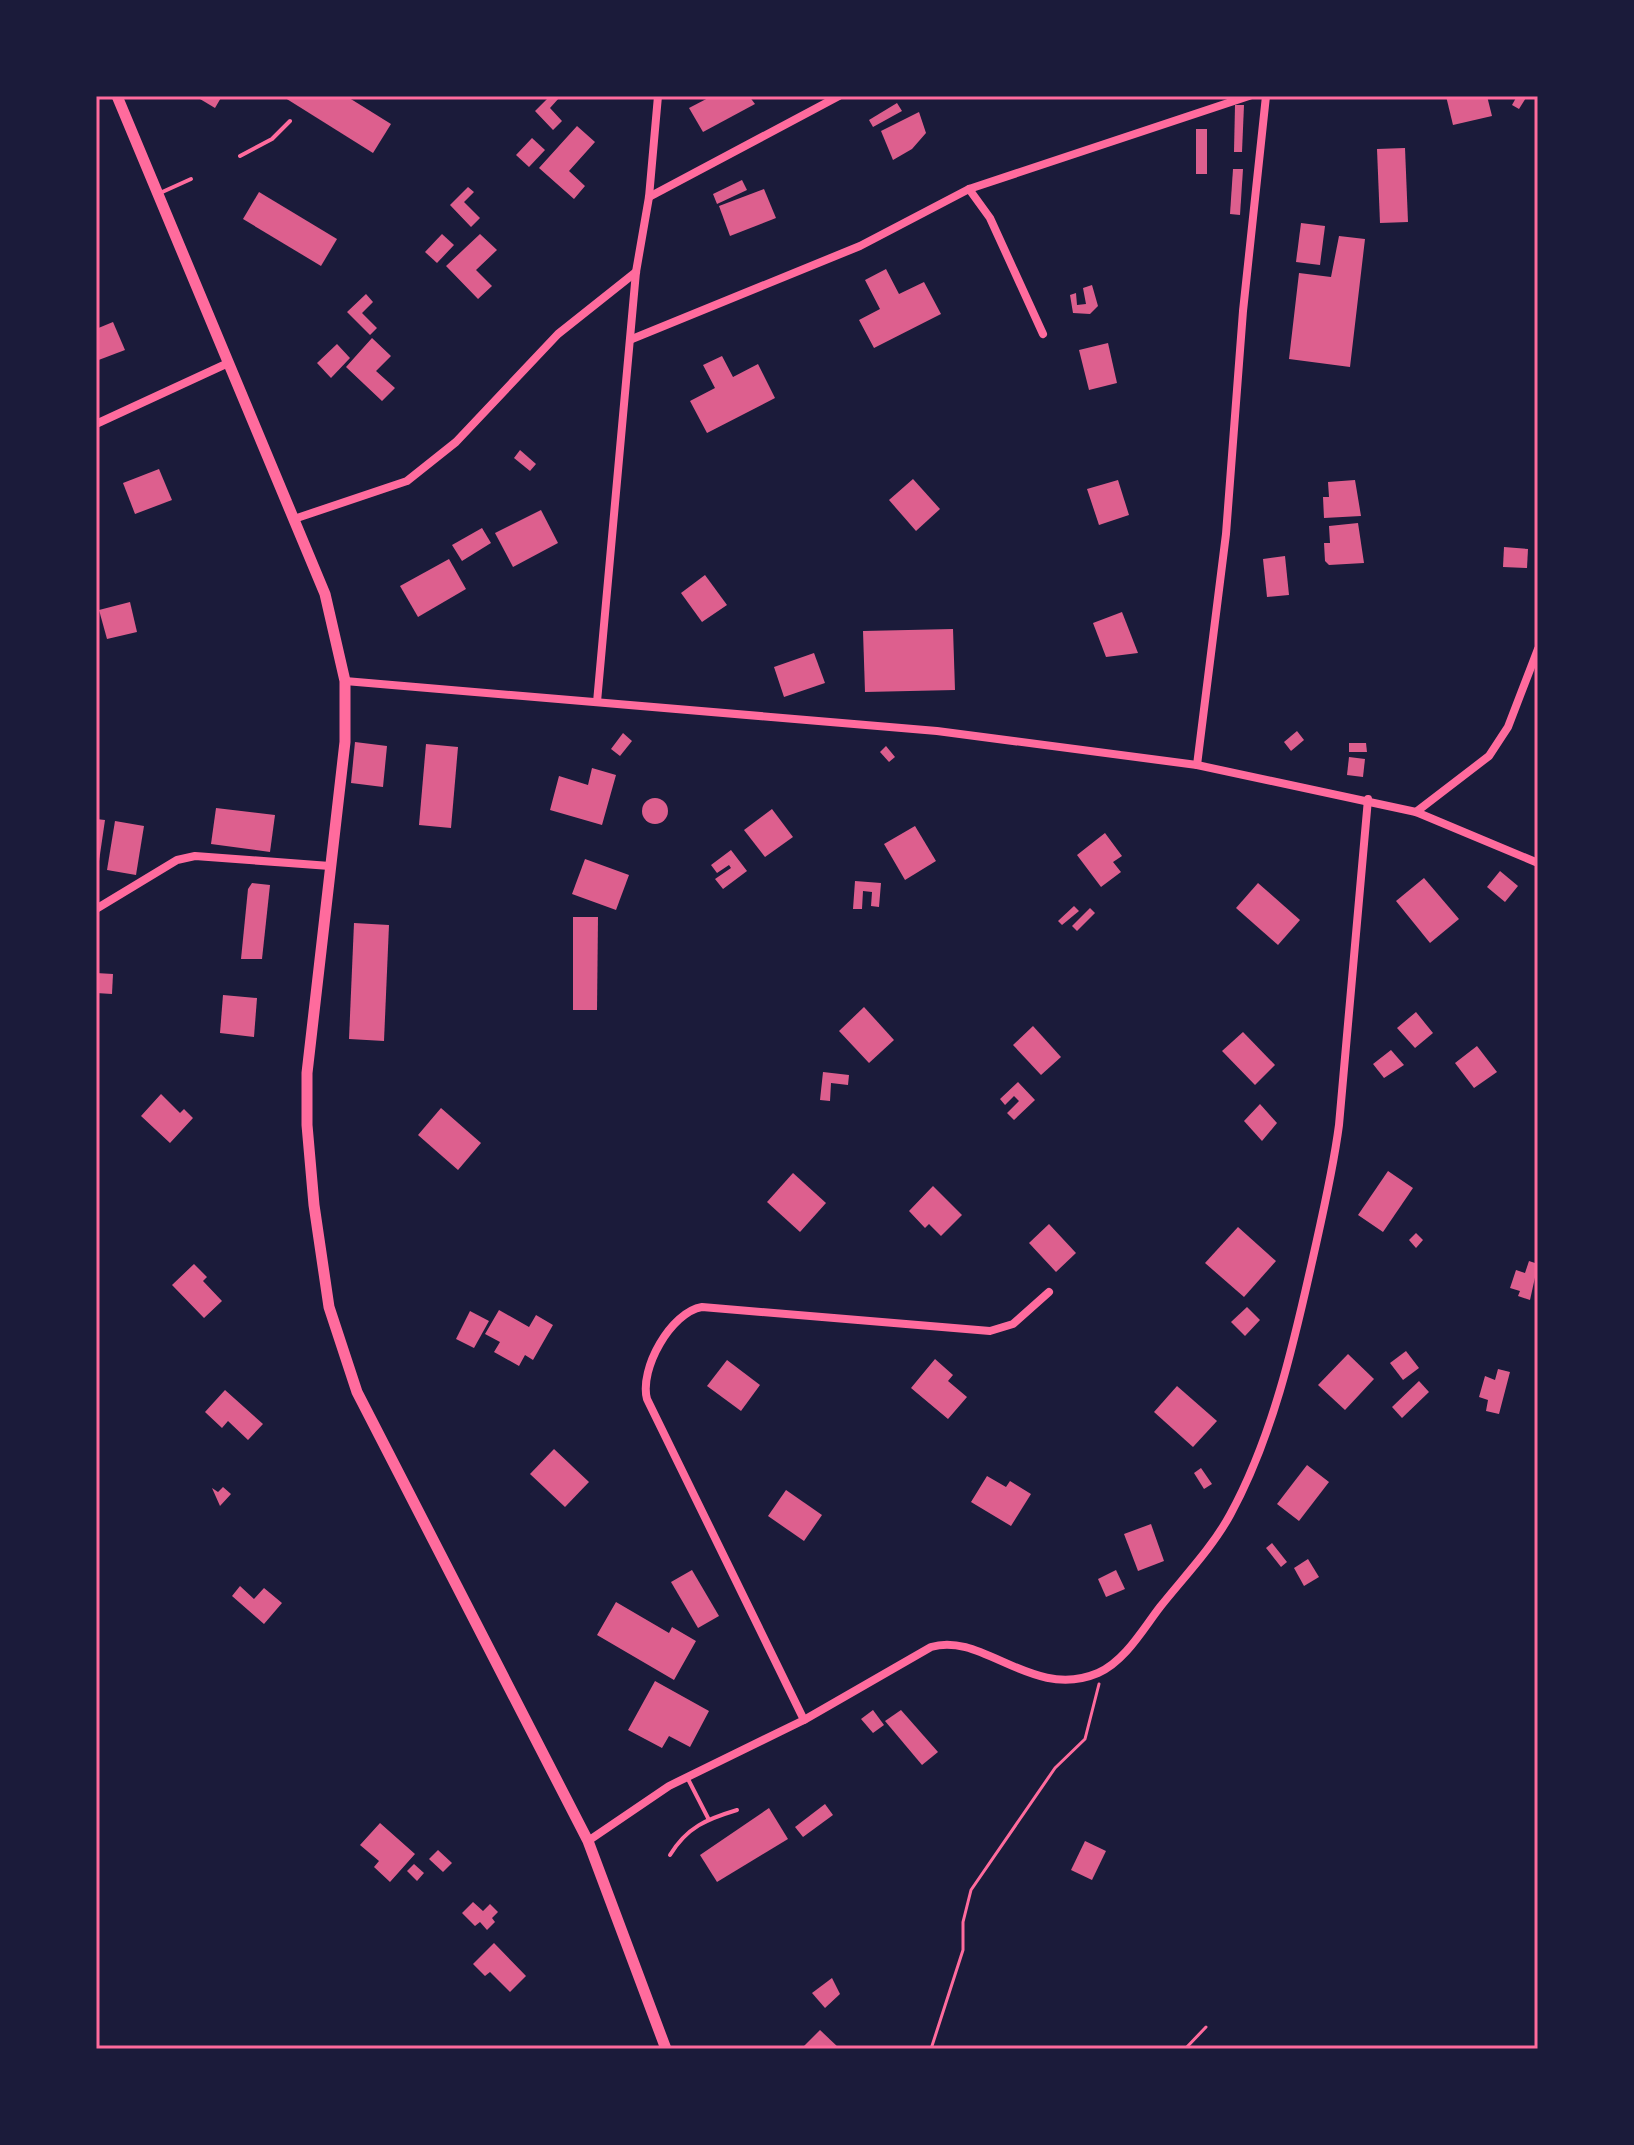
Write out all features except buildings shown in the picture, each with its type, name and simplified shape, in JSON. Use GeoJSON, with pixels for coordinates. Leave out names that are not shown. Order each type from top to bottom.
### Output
{"type":"FeatureCollection","features":[{"type":"Feature","properties":{"kind":"street"},"geometry":{"type":"LineString","coordinates":[[117,96],[226,364],[325,594],[345,681],[345,742],[307,1073],[314,1205],[329,1307],[357,1392],[588,1841],[666,2049]]}},
{"type":"Feature","properties":{"kind":"street"},"geometry":{"type":"LineString","coordinates":[[597,702],[636,272],[649,197],[658,96]]}},
{"type":"Feature","properties":{"kind":"street"},"geometry":{"type":"LineString","coordinates":[[649,197],[839,96]]}},
{"type":"Feature","properties":{"kind":"street"},"geometry":{"type":"LineString","coordinates":[[632,339],[860,246],[969,189],[1249,96]]}},
{"type":"Feature","properties":{"kind":"street"},"geometry":{"type":"LineString","coordinates":[[1197,765],[1226,534],[1243,311],[1266,96]]}},
{"type":"Feature","properties":{"kind":"street"},"geometry":{"type":"LineString","coordinates":[[969,189],[990,218],[1043,334]]}},
{"type":"Feature","properties":{"kind":"street"},"geometry":{"type":"LineString","coordinates":[[294,519],[407,481],[456,442],[558,334],[636,272]]}},
{"type":"Feature","properties":{"kind":"street"},"geometry":{"type":"LineString","coordinates":[[96,424],[226,364]]}},
{"type":"Feature","properties":{"kind":"street"},"geometry":{"type":"LineString","coordinates":[[1416,812],[1489,756],[1508,727],[1538,649]]}},
{"type":"Feature","properties":{"kind":"street"},"geometry":{"type":"LineString","coordinates":[[345,681],[937,731],[1197,765],[1368,799],[1416,812],[1538,863]]}},
{"type":"Feature","properties":{"kind":"street"},"geometry":{"type":"LineString","coordinates":[[588,1841],[687,1777],[804,1720],[942,1643],[961,1645],[1040,1677],[1081,1678],[1100,1672],[1126,1651],[1229,1517],[1251,1474],[1297,1330],[1339,1125],[1368,799]]}},
{"type":"Feature","properties":{"kind":"street"},"geometry":{"type":"LineString","coordinates":[[96,909],[177,860],[195,856],[330,866]]}},
{"type":"Feature","properties":{"kind":"street"},"geometry":{"type":"LineString","coordinates":[[804,1720],[647,1399],[646,1374],[671,1326],[689,1309],[702,1307],[990,1331],[1013,1324],[1049,1292]]}},
{"type":"Feature","properties":{"kind":"lane"},"geometry":{"type":"LineString","coordinates":[[240,156],[272,139],[290,121]]}},
{"type":"Feature","properties":{"kind":"lane"},"geometry":{"type":"LineString","coordinates":[[158,194],[191,179]]}},
{"type":"Feature","properties":{"kind":"lane"},"geometry":{"type":"LineString","coordinates":[[687,1777],[708,1818]]}},
{"type":"Feature","properties":{"kind":"lane"},"geometry":{"type":"LineString","coordinates":[[670,1855],[682,1836],[708,1818],[737,1810]]}},
{"type":"Feature","properties":{"kind":"path"},"geometry":{"type":"LineString","coordinates":[[931,2049],[961,1961],[964,1910],[971,1890],[1055,1768],[1085,1739],[1099,1696],[1100,1672]]}},
{"type":"Feature","properties":{"kind":"path"},"geometry":{"type":"LineString","coordinates":[[1185,2049],[1206,2027]]}}]}
